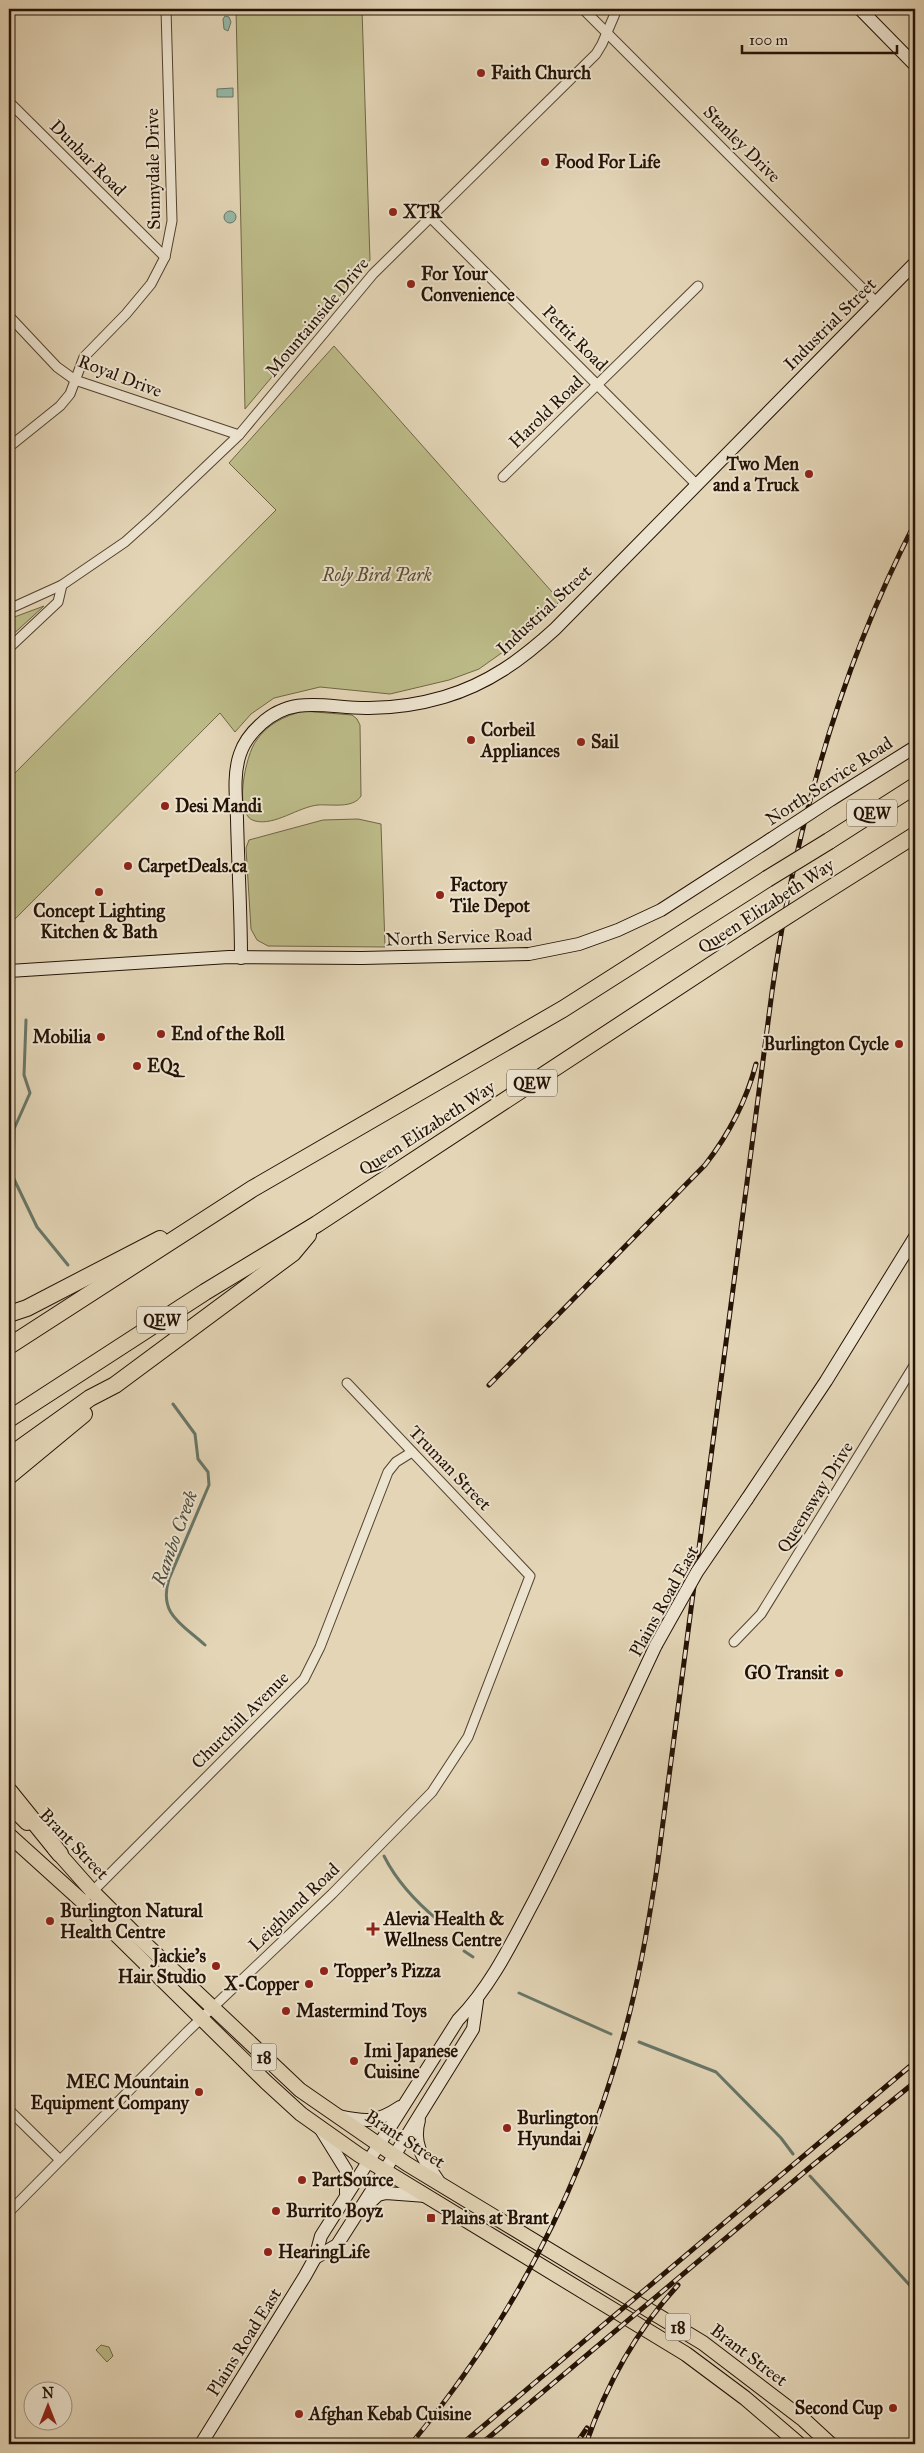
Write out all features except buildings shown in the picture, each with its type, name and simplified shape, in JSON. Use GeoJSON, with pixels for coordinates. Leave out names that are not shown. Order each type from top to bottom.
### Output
{"type":"FeatureCollection","features":[{"type":"Feature","properties":{"kind":"highway","name":"Queen Elizabeth Way"},"geometry":{"type":"LineString","coordinates":[[9,1346],[252,1189],[563,1009],[915,786]]}},
{"type":"Feature","properties":{"kind":"highway","name":"Queen Elizabeth Way"},"geometry":{"type":"LineString","coordinates":[[9,1419],[205,1292],[316,1224],[748,941],[915,835]]}},
{"type":"Feature","properties":{"kind":"highway"},"geometry":{"type":"LineString","coordinates":[[9,1314],[26,1308],[252,1189]]}},
{"type":"Feature","properties":{"kind":"highway"},"geometry":{"type":"LineString","coordinates":[[9,1476],[95,1405],[115,1385],[293,1253],[316,1224]]}},
{"type":"Feature","properties":{"kind":"highway"},"geometry":{"type":"LineString","coordinates":[[9,1456],[90,1398],[115,1385]]}},
{"type":"Feature","properties":{"kind":"highway"},"geometry":{"type":"LineString","coordinates":[[9,1791],[60,1854]]}},
{"type":"Feature","properties":{"kind":"main road","name":"Brant Street"},"geometry":{"type":"LineString","coordinates":[[9,1805],[60,1854],[87,1896],[202,2019],[289,2104],[320,2128],[369,2161],[686,2354],[739,2392],[799,2444]]}},
{"type":"Feature","properties":{"kind":"main road","name":"Brant Street"},"geometry":{"type":"LineString","coordinates":[[9,1835],[87,1896],[215,2007],[283,2075],[333,2114],[441,2185],[703,2344],[804,2420],[830,2444]]}},
{"type":"Feature","properties":{"kind":"street","name":"Sunnydale Drive"},"geometry":{"type":"LineString","coordinates":[[9,447],[60,406],[70,394],[84,357],[126,314],[151,284],[165,257],[172,221],[166,9]]}},
{"type":"Feature","properties":{"kind":"street","name":"Stanley Drive"},"geometry":{"type":"LineString","coordinates":[[583,9],[877,303]]}},
{"type":"Feature","properties":{"kind":"street","name":"Mountainside Drive"},"geometry":{"type":"LineString","coordinates":[[9,609],[62,585],[125,542],[239,435],[373,274],[596,54],[617,9]]}},
{"type":"Feature","properties":{"kind":"street"},"geometry":{"type":"LineString","coordinates":[[860,9],[915,65]]}},
{"type":"Feature","properties":{"kind":"street","name":"Dunbar Road"},"geometry":{"type":"LineString","coordinates":[[9,102],[165,257]]}},
{"type":"Feature","properties":{"kind":"street","name":"Pettit Road"},"geometry":{"type":"LineString","coordinates":[[430,217],[696,484]]}},
{"type":"Feature","properties":{"kind":"street","name":"Industrial Street"},"geometry":{"type":"LineString","coordinates":[[241,958],[237,767],[240,753],[251,733],[267,718],[294,705],[312,703],[368,708],[407,705],[442,698],[472,688],[504,672],[555,629],[696,484],[877,303],[915,262]]}},
{"type":"Feature","properties":{"kind":"street","name":"Harold Road"},"geometry":{"type":"LineString","coordinates":[[502,477],[698,286]]}},
{"type":"Feature","properties":{"kind":"street","name":"Royal Drive"},"geometry":{"type":"LineString","coordinates":[[9,316],[57,367],[75,380],[239,435]]}},
{"type":"Feature","properties":{"kind":"street"},"geometry":{"type":"LineString","coordinates":[[9,648],[58,602],[62,585]]}},
{"type":"Feature","properties":{"kind":"street","name":"North Service Road"},"geometry":{"type":"LineString","coordinates":[[9,971],[229,957],[362,958],[528,954],[579,944],[618,930],[661,910],[915,747]]}},
{"type":"Feature","properties":{"kind":"street","name":"Plains Road East"},"geometry":{"type":"LineString","coordinates":[[201,2444],[315,2258],[321,2236],[458,2020],[477,2001],[512,1942],[550,1871],[656,1646],[697,1572],[826,1381],[915,1237]]}},
{"type":"Feature","properties":{"kind":"street","name":"Queensway Drive"},"geometry":{"type":"LineString","coordinates":[[734,1642],[761,1614],[915,1364]]}},
{"type":"Feature","properties":{"kind":"street","name":"Truman Street"},"geometry":{"type":"LineString","coordinates":[[347,1383],[530,1576]]}},
{"type":"Feature","properties":{"kind":"street","name":"Churchill Avenue"},"geometry":{"type":"LineString","coordinates":[[87,1896],[304,1679],[320,1647],[388,1472],[396,1462],[412,1452]]}},
{"type":"Feature","properties":{"kind":"street","name":"Leighland Road"},"geometry":{"type":"LineString","coordinates":[[9,2212],[202,2019],[416,1810],[446,1774],[468,1737],[530,1576]]}},
{"type":"Feature","properties":{"kind":"street","name":"Plains Road East"},"geometry":{"type":"LineString","coordinates":[[315,2258],[337,2245],[394,2155],[472,2029],[477,2001]]}},
{"type":"Feature","properties":{"kind":"street"},"geometry":{"type":"LineString","coordinates":[[333,2114],[356,2120],[377,2120],[384,2118],[406,2103]]}},
{"type":"Feature","properties":{"kind":"street"},"geometry":{"type":"LineString","coordinates":[[9,2110],[60,2160]]}},
{"type":"Feature","properties":{"kind":"street"},"geometry":{"type":"LineString","coordinates":[[421,2112],[416,2130],[416,2145],[441,2185]]}},
{"type":"Feature","properties":{"kind":"street"},"geometry":{"type":"LineString","coordinates":[[320,2128],[346,2170],[346,2196]]}},
{"type":"Feature","properties":{"kind":"street"},"geometry":{"type":"LineString","coordinates":[[356,2214],[378,2195],[399,2193],[427,2196]]}},
{"type":"Feature","properties":{"kind":"green space"},"geometry":{"type":"Polygon","coordinates":[[[236,9],[362,9],[370,260],[245,409],[236,9]]]}},
{"type":"Feature","properties":{"kind":"green space","name":"Roly Bird Park"},"geometry":{"type":"Polygon","coordinates":[[[334,346],[560,601],[524,637],[479,669],[449,680],[390,694],[320,687],[274,698],[251,714],[235,732],[220,713],[9,925],[9,779],[276,510],[229,463],[334,346]]]}},
{"type":"Feature","properties":{"kind":"green space"},"geometry":{"type":"Polygon","coordinates":[[[44,606],[9,638],[9,619],[44,606]]]}},
{"type":"Feature","properties":{"kind":"green space"},"geometry":{"type":"Polygon","coordinates":[[[303,711],[352,715],[357,719],[360,725],[361,796],[353,803],[310,806],[278,819],[263,822],[255,821],[248,817],[244,808],[243,797],[245,771],[252,748],[260,735],[271,725],[283,718],[303,711]]]}},
{"type":"Feature","properties":{"kind":"green space"},"geometry":{"type":"Polygon","coordinates":[[[358,819],[381,824],[385,947],[268,946],[257,940],[251,929],[246,848],[249,840],[323,820],[358,819]]]}},
{"type":"Feature","properties":{"kind":"green space"},"geometry":{"type":"Polygon","coordinates":[[[101,2345],[109,2347],[113,2356],[107,2362],[96,2350],[101,2345]]]}},
{"type":"Feature","properties":{"kind":"shaded area"},"geometry":{"type":"Polygon","coordinates":[[[225,16],[229,17],[231,22],[228,31],[224,29],[223,19],[225,16]]]}},
{"type":"Feature","properties":{"kind":"shaded area"},"geometry":{"type":"Polygon","coordinates":[[[233,88],[233,97],[217,97],[217,89],[233,88]]]}},
{"type":"Feature","properties":{"kind":"shaded area"},"geometry":{"type":"Polygon","coordinates":[[[230,211],[236,217],[230,223],[224,217],[230,211]]]}},
{"type":"Feature","properties":{"kind":"waterway","name":"Rambo Creek"},"geometry":{"type":"LineString","coordinates":[[26,1020],[24,1075],[30,1093],[14,1129],[13,1177],[37,1227],[68,1265]]}},
{"type":"Feature","properties":{"kind":"waterway","name":"Rambo Creek"},"geometry":{"type":"LineString","coordinates":[[173,1404],[195,1434],[198,1459],[208,1472],[209,1485],[169,1579],[166,1591],[167,1601],[169,1610],[174,1617],[205,1645]]}},
{"type":"Feature","properties":{"kind":"waterway","name":"Rambo Creek"},"geometry":{"type":"LineString","coordinates":[[384,1856],[395,1875],[408,1891],[439,1921]]}},
{"type":"Feature","properties":{"kind":"waterway"},"geometry":{"type":"LineString","coordinates":[[464,1951],[473,1957]]}},
{"type":"Feature","properties":{"kind":"waterway","name":"Rambo Creek"},"geometry":{"type":"LineString","coordinates":[[519,1993],[611,2034]]}},
{"type":"Feature","properties":{"kind":"waterway","name":"Rambo Creek"},"geometry":{"type":"LineString","coordinates":[[639,2042],[716,2072],[781,2138],[793,2154]]}},
{"type":"Feature","properties":{"kind":"waterway","name":"Rambo Creek"},"geometry":{"type":"LineString","coordinates":[[810,2176],[915,2291]]}},
{"type":"Feature","properties":{"kind":"railway"},"geometry":{"type":"LineString","coordinates":[[411,2444],[448,2397],[481,2349],[513,2299],[541,2247],[567,2194],[589,2140],[609,2084],[626,2027],[644,1948],[657,1868],[772,992],[793,870],[807,810],[842,693],[888,579],[915,523]]}},
{"type":"Feature","properties":{"kind":"railway"},"geometry":{"type":"LineString","coordinates":[[489,1385],[705,1165],[736,1117],[756,1064]]}},
{"type":"Feature","properties":{"kind":"railway"},"geometry":{"type":"LineString","coordinates":[[462,2444],[915,2062]]}},
{"type":"Feature","properties":{"kind":"railway"},"geometry":{"type":"LineString","coordinates":[[481,2444],[808,2169],[915,2082]]}},
{"type":"Feature","properties":{"kind":"railway"},"geometry":{"type":"LineString","coordinates":[[586,2444],[603,2401],[624,2360],[649,2321],[678,2285]]}},
{"type":"Feature","properties":{"kind":"railway"},"geometry":{"type":"LineString","coordinates":[[576,2444],[587,2428]]}},
{"type":"Feature","properties":{"kind":"place","name":"Faith Church"},"geometry":{"type":"Point","coordinates":[481,73]}},
{"type":"Feature","properties":{"kind":"place","name":"Food For Life"},"geometry":{"type":"Point","coordinates":[545,162]}},
{"type":"Feature","properties":{"kind":"place","name":"XTR"},"geometry":{"type":"Point","coordinates":[393,212]}},
{"type":"Feature","properties":{"kind":"place","name":"For Your Convenience"},"geometry":{"type":"Point","coordinates":[411,284]}},
{"type":"Feature","properties":{"kind":"place","name":"Two Men and a Truck"},"geometry":{"type":"Point","coordinates":[809,474]}},
{"type":"Feature","properties":{"kind":"place","name":"Corbeil Appliances"},"geometry":{"type":"Point","coordinates":[471,740]}},
{"type":"Feature","properties":{"kind":"place","name":"Sail"},"geometry":{"type":"Point","coordinates":[581,742]}},
{"type":"Feature","properties":{"kind":"place","name":"Desi Mandi"},"geometry":{"type":"Point","coordinates":[165,806]}},
{"type":"Feature","properties":{"kind":"place","name":"CarpetDeals.ca"},"geometry":{"type":"Point","coordinates":[128,866]}},
{"type":"Feature","properties":{"kind":"place","name":"Concept Lighting Kitchen & Bath"},"geometry":{"type":"Point","coordinates":[99,892]}},
{"type":"Feature","properties":{"kind":"place","name":"Factory Tile Depot"},"geometry":{"type":"Point","coordinates":[440,895]}},
{"type":"Feature","properties":{"kind":"place","name":"End of the Roll"},"geometry":{"type":"Point","coordinates":[161,1034]}},
{"type":"Feature","properties":{"kind":"place","name":"Mobilia"},"geometry":{"type":"Point","coordinates":[101,1037]}},
{"type":"Feature","properties":{"kind":"place","name":"Burlington Cycle"},"geometry":{"type":"Point","coordinates":[899,1044]}},
{"type":"Feature","properties":{"kind":"place","name":"EQ3"},"geometry":{"type":"Point","coordinates":[137,1066]}},
{"type":"Feature","properties":{"kind":"place","name":"GO Transit"},"geometry":{"type":"Point","coordinates":[839,1673]}},
{"type":"Feature","properties":{"kind":"place","name":"Burlington Natural Health Centre"},"geometry":{"type":"Point","coordinates":[50,1921]}},
{"type":"Feature","properties":{"kind":"place","name":"Alevia Health & Wellness Centre"},"geometry":{"type":"Point","coordinates":[373,1929]}},
{"type":"Feature","properties":{"kind":"place","name":"Jackie's Hair Studio"},"geometry":{"type":"Point","coordinates":[216,1966]}},
{"type":"Feature","properties":{"kind":"place","name":"Topper's Pizza"},"geometry":{"type":"Point","coordinates":[324,1971]}},
{"type":"Feature","properties":{"kind":"place","name":"X-Copper"},"geometry":{"type":"Point","coordinates":[309,1984]}},
{"type":"Feature","properties":{"kind":"place","name":"Mastermind Toys"},"geometry":{"type":"Point","coordinates":[286,2011]}},
{"type":"Feature","properties":{"kind":"place","name":"Imi Japanese Cuisine"},"geometry":{"type":"Point","coordinates":[354,2061]}},
{"type":"Feature","properties":{"kind":"place","name":"MEC Mountain Equipment Company"},"geometry":{"type":"Point","coordinates":[199,2092]}},
{"type":"Feature","properties":{"kind":"place","name":"Burlington Hyundai"},"geometry":{"type":"Point","coordinates":[507,2128]}},
{"type":"Feature","properties":{"kind":"place","name":"PartSource"},"geometry":{"type":"Point","coordinates":[302,2180]}},
{"type":"Feature","properties":{"kind":"place","name":"Burrito Boyz"},"geometry":{"type":"Point","coordinates":[276,2211]}},
{"type":"Feature","properties":{"kind":"place","name":"Plains at Brant"},"geometry":{"type":"Point","coordinates":[431,2218]}},
{"type":"Feature","properties":{"kind":"place","name":"HearingLife"},"geometry":{"type":"Point","coordinates":[268,2252]}},
{"type":"Feature","properties":{"kind":"place","name":"Second Cup"},"geometry":{"type":"Point","coordinates":[893,2408]}},
{"type":"Feature","properties":{"kind":"place","name":"Afghan Kebab Cuisine"},"geometry":{"type":"Point","coordinates":[299,2414]}}]}
